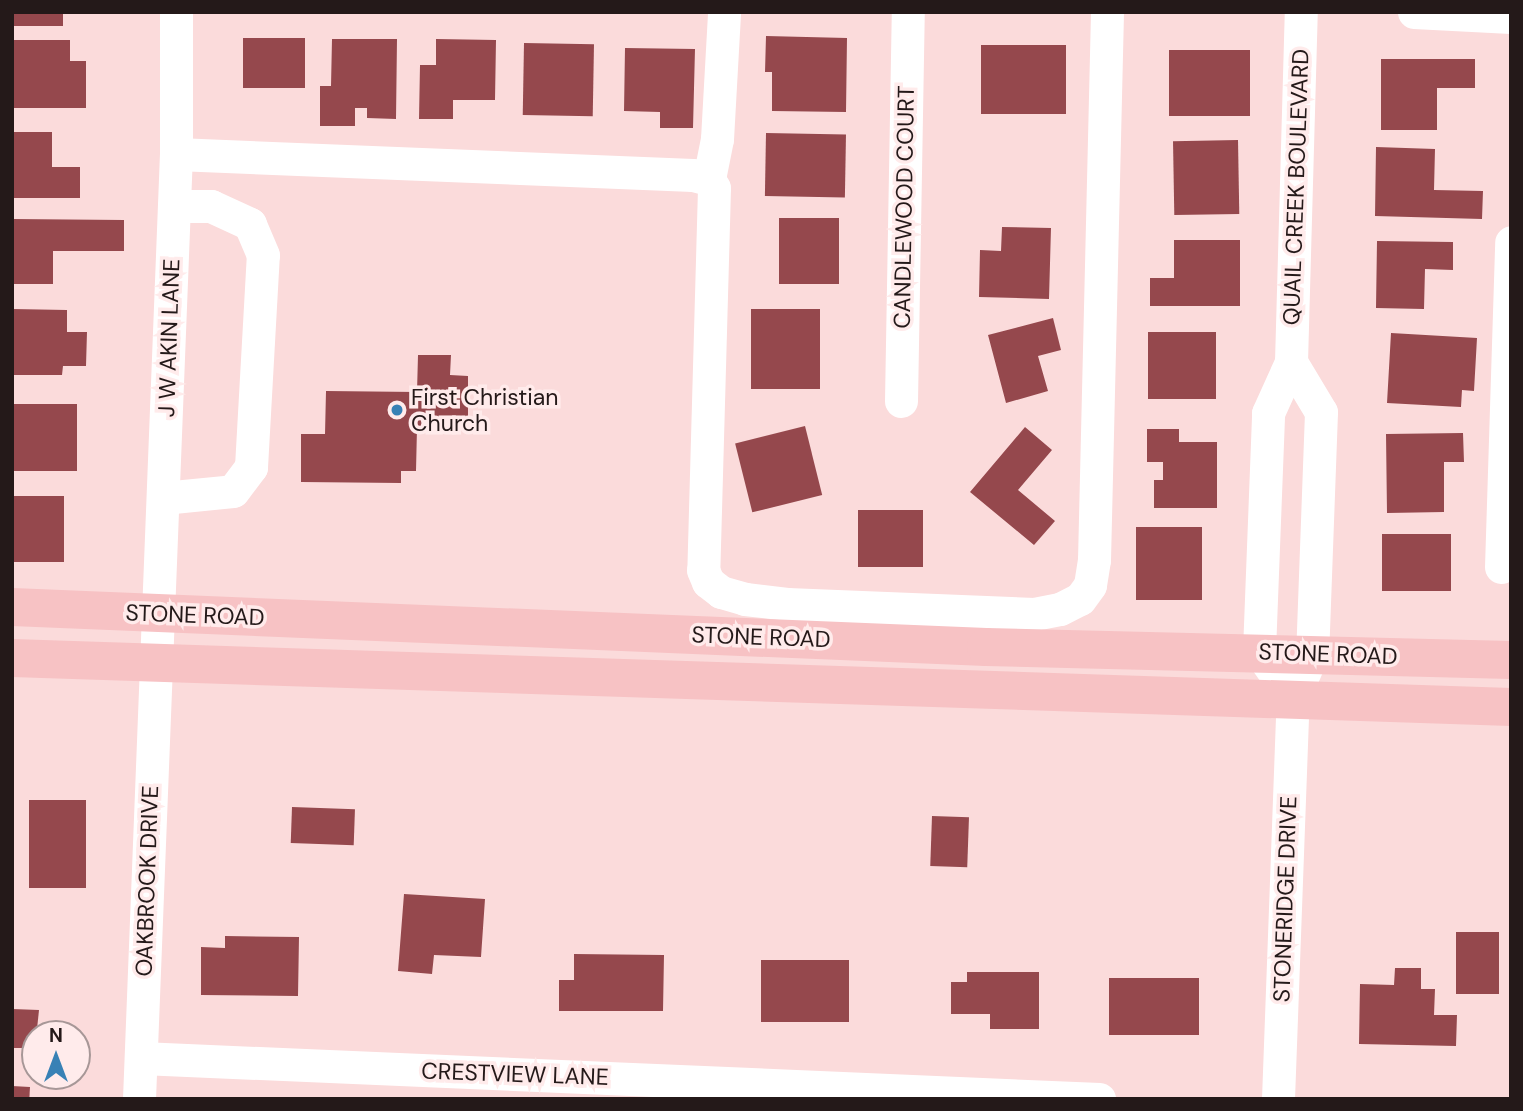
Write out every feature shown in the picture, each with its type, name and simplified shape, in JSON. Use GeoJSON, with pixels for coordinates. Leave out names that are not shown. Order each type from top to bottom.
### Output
{"type":"FeatureCollection","features":[{"type":"Feature","properties":{"kind":"main road","name":"STONE ROAD"},"geometry":{"type":"LineString","coordinates":[[12,607],[985,647],[1511,660]]}},
{"type":"Feature","properties":{"kind":"main road","name":"STONE ROAD"},"geometry":{"type":"LineString","coordinates":[[12,658],[852,688],[1511,707]]}},
{"type":"Feature","properties":{"kind":"street","name":"J W AKIN LANE"},"geometry":{"type":"LineString","coordinates":[[156,663],[176,154],[176,12]]}},
{"type":"Feature","properties":{"kind":"street"},"geometry":{"type":"LineString","coordinates":[[724,12],[717,139],[709,179],[714,188],[703,570],[708,582],[721,592],[746,600],[1034,614],[1060,609],[1080,599],[1090,585],[1094,560],[1107,12]]}},
{"type":"Feature","properties":{"kind":"street","name":"CANDLEWOOD COURT"},"geometry":{"type":"LineString","coordinates":[[901,401],[908,12]]}},
{"type":"Feature","properties":{"kind":"street","name":"QUAIL CREEK BOULEVARD"},"geometry":{"type":"LineString","coordinates":[[1259,652],[1268,413],[1291,362],[1301,12]]}},
{"type":"Feature","properties":{"kind":"street"},"geometry":{"type":"LineString","coordinates":[[1414,12],[1511,17]]}},
{"type":"Feature","properties":{"kind":"street"},"geometry":{"type":"LineString","coordinates":[[176,154],[693,175],[709,179]]}},
{"type":"Feature","properties":{"kind":"street"},"geometry":{"type":"LineString","coordinates":[[163,498],[233,491],[251,467],[264,255],[250,224],[211,206],[174,206]]}},
{"type":"Feature","properties":{"kind":"street"},"geometry":{"type":"LineString","coordinates":[[1501,567],[1511,242]]}},
{"type":"Feature","properties":{"kind":"street"},"geometry":{"type":"LineString","coordinates":[[1291,362],[1321,412],[1312,654],[1293,699]]}},
{"type":"Feature","properties":{"kind":"street"},"geometry":{"type":"LineString","coordinates":[[1259,652],[1293,699]]}},
{"type":"Feature","properties":{"kind":"street","name":"OAKBROOK DRIVE"},"geometry":{"type":"LineString","coordinates":[[139,1099],[156,663]]}},
{"type":"Feature","properties":{"kind":"street","name":"STONERIDGE DRIVE"},"geometry":{"type":"LineString","coordinates":[[1278,1099],[1293,699]]}},
{"type":"Feature","properties":{"kind":"street","name":"CRESTVIEW LANE"},"geometry":{"type":"LineString","coordinates":[[141,1058],[1098,1099]]}},
{"type":"Feature","properties":{"kind":"building"},"geometry":{"type":"Polygon","coordinates":[[[14,12],[63,12],[63,26],[14,26],[14,12]]]}},
{"type":"Feature","properties":{"kind":"building"},"geometry":{"type":"Polygon","coordinates":[[[766,36],[847,38],[846,112],[772,111],[772,72],[765,72],[766,36]]]}},
{"type":"Feature","properties":{"kind":"building"},"geometry":{"type":"Polygon","coordinates":[[[243,38],[305,38],[305,88],[243,88],[243,38]]]}},
{"type":"Feature","properties":{"kind":"building"},"geometry":{"type":"Polygon","coordinates":[[[332,39],[397,39],[396,119],[367,118],[367,108],[355,108],[355,126],[320,126],[320,86],[331,86],[332,39]]]}},
{"type":"Feature","properties":{"kind":"building"},"geometry":{"type":"Polygon","coordinates":[[[436,39],[496,40],[495,100],[453,100],[453,119],[419,119],[420,65],[436,65],[436,39]]]}},
{"type":"Feature","properties":{"kind":"building"},"geometry":{"type":"Polygon","coordinates":[[[12,40],[70,40],[70,61],[86,61],[86,108],[12,108],[12,40]]]}},
{"type":"Feature","properties":{"kind":"building"},"geometry":{"type":"Polygon","coordinates":[[[524,43],[594,44],[593,116],[523,115],[524,43]]]}},
{"type":"Feature","properties":{"kind":"building"},"geometry":{"type":"Polygon","coordinates":[[[981,45],[1066,45],[1066,114],[981,114],[981,45]]]}},
{"type":"Feature","properties":{"kind":"building"},"geometry":{"type":"Polygon","coordinates":[[[625,48],[695,49],[693,128],[660,128],[660,112],[624,111],[625,48]]]}},
{"type":"Feature","properties":{"kind":"building"},"geometry":{"type":"Polygon","coordinates":[[[1169,50],[1250,50],[1250,116],[1169,116],[1169,50]]]}},
{"type":"Feature","properties":{"kind":"building"},"geometry":{"type":"Polygon","coordinates":[[[1381,59],[1475,59],[1475,88],[1437,88],[1437,130],[1381,130],[1381,59]]]}},
{"type":"Feature","properties":{"kind":"building"},"geometry":{"type":"Polygon","coordinates":[[[12,132],[52,132],[52,167],[80,167],[80,198],[12,198],[12,132]]]}},
{"type":"Feature","properties":{"kind":"building"},"geometry":{"type":"Polygon","coordinates":[[[766,133],[846,134],[845,197],[765,196],[766,133]]]}},
{"type":"Feature","properties":{"kind":"building"},"geometry":{"type":"Polygon","coordinates":[[[1238,140],[1239,214],[1174,215],[1173,141],[1238,140]]]}},
{"type":"Feature","properties":{"kind":"building"},"geometry":{"type":"Polygon","coordinates":[[[1376,147],[1435,149],[1434,190],[1483,191],[1482,219],[1375,216],[1376,147]]]}},
{"type":"Feature","properties":{"kind":"building"},"geometry":{"type":"Polygon","coordinates":[[[779,218],[839,218],[839,284],[779,284],[779,218]]]}},
{"type":"Feature","properties":{"kind":"building"},"geometry":{"type":"Polygon","coordinates":[[[12,219],[124,220],[124,251],[53,251],[53,284],[12,284],[12,219]]]}},
{"type":"Feature","properties":{"kind":"building"},"geometry":{"type":"Polygon","coordinates":[[[1002,227],[1051,228],[1049,299],[979,297],[980,250],[1001,251],[1002,227]]]}},
{"type":"Feature","properties":{"kind":"building"},"geometry":{"type":"Polygon","coordinates":[[[1174,240],[1240,240],[1240,306],[1150,306],[1150,278],[1174,278],[1174,240]]]}},
{"type":"Feature","properties":{"kind":"building"},"geometry":{"type":"Polygon","coordinates":[[[1377,241],[1453,242],[1453,270],[1425,269],[1424,309],[1376,308],[1377,241]]]}},
{"type":"Feature","properties":{"kind":"building"},"geometry":{"type":"Polygon","coordinates":[[[12,309],[67,310],[67,332],[87,332],[86,366],[63,366],[62,375],[12,375],[12,309]]]}},
{"type":"Feature","properties":{"kind":"building"},"geometry":{"type":"Polygon","coordinates":[[[751,309],[820,309],[820,389],[751,389],[751,309]]]}},
{"type":"Feature","properties":{"kind":"building"},"geometry":{"type":"Polygon","coordinates":[[[1053,318],[1061,350],[1038,356],[1048,391],[1006,403],[988,335],[1053,318]]]}},
{"type":"Feature","properties":{"kind":"building"},"geometry":{"type":"Polygon","coordinates":[[[1148,332],[1216,332],[1216,399],[1148,399],[1148,332]]]}},
{"type":"Feature","properties":{"kind":"building"},"geometry":{"type":"Polygon","coordinates":[[[1391,333],[1477,338],[1474,391],[1462,390],[1461,407],[1387,403],[1391,333]]]}},
{"type":"Feature","properties":{"kind":"building","name":"First Christian Church"},"geometry":{"type":"Polygon","coordinates":[[[418,355],[451,355],[450,375],[468,376],[468,429],[417,428],[416,471],[401,471],[401,483],[301,482],[301,434],[325,434],[326,391],[417,392],[418,355]]]}},
{"type":"Feature","properties":{"kind":"building"},"geometry":{"type":"Polygon","coordinates":[[[12,404],[77,404],[77,471],[12,471],[12,404]]]}},
{"type":"Feature","properties":{"kind":"building"},"geometry":{"type":"Polygon","coordinates":[[[805,426],[822,495],[752,512],[735,443],[805,426]]]}},
{"type":"Feature","properties":{"kind":"building"},"geometry":{"type":"Polygon","coordinates":[[[1025,427],[1052,450],[1018,490],[1055,521],[1034,545],[970,492],[1025,427]]]}},
{"type":"Feature","properties":{"kind":"building"},"geometry":{"type":"Polygon","coordinates":[[[1147,429],[1179,429],[1179,442],[1217,442],[1217,508],[1154,508],[1154,480],[1163,480],[1163,462],[1147,462],[1147,429]]]}},
{"type":"Feature","properties":{"kind":"building"},"geometry":{"type":"Polygon","coordinates":[[[1463,433],[1464,462],[1444,462],[1444,512],[1387,513],[1386,434],[1463,433]]]}},
{"type":"Feature","properties":{"kind":"building"},"geometry":{"type":"Polygon","coordinates":[[[12,496],[64,496],[64,562],[12,562],[12,496]]]}},
{"type":"Feature","properties":{"kind":"building"},"geometry":{"type":"Polygon","coordinates":[[[858,510],[923,510],[923,567],[858,567],[858,510]]]}},
{"type":"Feature","properties":{"kind":"building"},"geometry":{"type":"Polygon","coordinates":[[[1136,527],[1202,527],[1202,600],[1136,600],[1136,527]]]}},
{"type":"Feature","properties":{"kind":"building"},"geometry":{"type":"Polygon","coordinates":[[[1382,534],[1451,534],[1451,591],[1382,591],[1382,534]]]}},
{"type":"Feature","properties":{"kind":"building"},"geometry":{"type":"Polygon","coordinates":[[[29,800],[86,800],[86,888],[29,888],[29,800]]]}},
{"type":"Feature","properties":{"kind":"building"},"geometry":{"type":"Polygon","coordinates":[[[292,807],[355,809],[354,845],[291,843],[292,807]]]}},
{"type":"Feature","properties":{"kind":"building"},"geometry":{"type":"Polygon","coordinates":[[[932,816],[969,817],[967,867],[930,866],[932,816]]]}},
{"type":"Feature","properties":{"kind":"building"},"geometry":{"type":"Polygon","coordinates":[[[404,894],[485,899],[481,957],[434,955],[432,974],[398,971],[404,894]]]}},
{"type":"Feature","properties":{"kind":"building"},"geometry":{"type":"Polygon","coordinates":[[[1456,932],[1499,932],[1499,994],[1456,994],[1456,932]]]}},
{"type":"Feature","properties":{"kind":"building"},"geometry":{"type":"Polygon","coordinates":[[[225,936],[299,937],[298,996],[201,995],[201,947],[225,948],[225,936]]]}},
{"type":"Feature","properties":{"kind":"building"},"geometry":{"type":"Polygon","coordinates":[[[574,954],[664,955],[663,1011],[559,1011],[559,980],[574,980],[574,954]]]}},
{"type":"Feature","properties":{"kind":"building"},"geometry":{"type":"Polygon","coordinates":[[[761,960],[849,960],[849,1022],[761,1022],[761,960]]]}},
{"type":"Feature","properties":{"kind":"building"},"geometry":{"type":"Polygon","coordinates":[[[1395,968],[1421,968],[1421,989],[1435,989],[1434,1015],[1457,1015],[1456,1046],[1359,1044],[1360,984],[1394,985],[1395,968]]]}},
{"type":"Feature","properties":{"kind":"building"},"geometry":{"type":"Polygon","coordinates":[[[967,972],[1039,972],[1039,1029],[990,1029],[990,1014],[951,1014],[951,982],[967,982],[967,972]]]}},
{"type":"Feature","properties":{"kind":"building"},"geometry":{"type":"Polygon","coordinates":[[[1109,978],[1199,978],[1199,1035],[1109,1035],[1109,978]]]}},
{"type":"Feature","properties":{"kind":"building"},"geometry":{"type":"Polygon","coordinates":[[[12,1009],[39,1010],[38,1020],[21,1020],[21,1048],[12,1048],[12,1009]]]}},
{"type":"Feature","properties":{"kind":"building"},"geometry":{"type":"Polygon","coordinates":[[[12,1086],[30,1090],[29,1099],[12,1099],[12,1086]]]}},
{"type":"Feature","properties":{"kind":"place","name":"First Christian Church"},"geometry":{"type":"Point","coordinates":[397,410]}}]}
